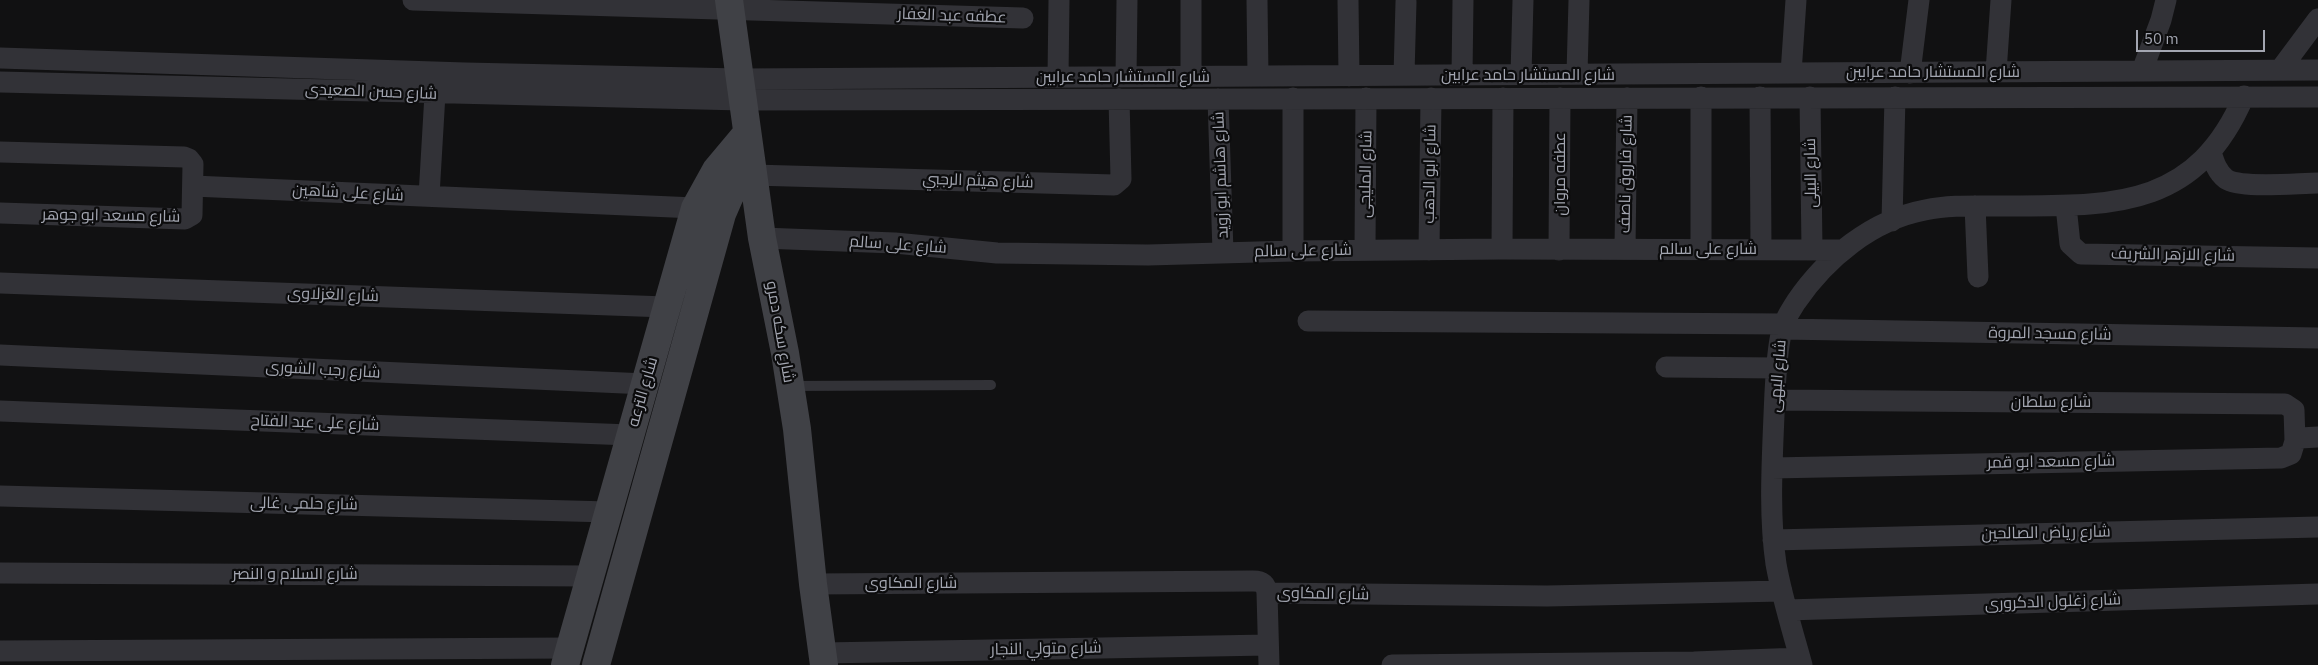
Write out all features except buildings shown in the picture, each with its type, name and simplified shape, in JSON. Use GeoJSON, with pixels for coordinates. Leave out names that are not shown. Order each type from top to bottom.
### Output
{"type":"FeatureCollection","features":[{"type":"Feature","properties":{"kind":"main road","name":"شارع سكه دمرو"},"geometry":{"type":"LineString","coordinates":[[729,4],[762,238],[797,429],[812,584],[824,659]]}},
{"type":"Feature","properties":{"kind":"main road","name":"شارع الترعه"},"geometry":{"type":"LineString","coordinates":[[568,656],[695,208],[716,170],[747,133]]}},
{"type":"Feature","properties":{"kind":"main road","name":"شارع الترعه"},"geometry":{"type":"LineString","coordinates":[[596,665],[722,214],[732,191],[752,170]]}},
{"type":"Feature","properties":{"kind":"street","name":"عطفه عبد الغفار"},"geometry":{"type":"LineString","coordinates":[[413,0],[729,4],[1023,18]]}},
{"type":"Feature","properties":{"kind":"street"},"geometry":{"type":"LineString","coordinates":[[1058,77],[1059,0]]}},
{"type":"Feature","properties":{"kind":"street"},"geometry":{"type":"LineString","coordinates":[[1126,77],[1127,0]]}},
{"type":"Feature","properties":{"kind":"street"},"geometry":{"type":"LineString","coordinates":[[1191,0],[1191,76]]}},
{"type":"Feature","properties":{"kind":"street"},"geometry":{"type":"LineString","coordinates":[[1257,0],[1258,76]]}},
{"type":"Feature","properties":{"kind":"street"},"geometry":{"type":"LineString","coordinates":[[1348,0],[1349,76]]}},
{"type":"Feature","properties":{"kind":"street"},"geometry":{"type":"LineString","coordinates":[[1462,75],[1463,0]]}},
{"type":"Feature","properties":{"kind":"street"},"geometry":{"type":"LineString","coordinates":[[1521,75],[1523,0]]}},
{"type":"Feature","properties":{"kind":"street"},"geometry":{"type":"LineString","coordinates":[[1577,74],[1579,0]]}},
{"type":"Feature","properties":{"kind":"street"},"geometry":{"type":"LineString","coordinates":[[1791,73],[1796,0]]}},
{"type":"Feature","properties":{"kind":"street"},"geometry":{"type":"LineString","coordinates":[[1910,73],[1919,0]]}},
{"type":"Feature","properties":{"kind":"street"},"geometry":{"type":"LineString","coordinates":[[1996,72],[2000,0]]}},
{"type":"Feature","properties":{"kind":"street"},"geometry":{"type":"LineString","coordinates":[[2142,71],[2161,20],[2166,0]]}},
{"type":"Feature","properties":{"kind":"street"},"geometry":{"type":"LineString","coordinates":[[1404,75],[1406,2]]}},
{"type":"Feature","properties":{"kind":"street"},"geometry":{"type":"LineString","coordinates":[[2280,70],[2318,19]]}},
{"type":"Feature","properties":{"kind":"street","name":"شارع حسن الصعيدى"},"geometry":{"type":"LineString","coordinates":[[0,58],[465,73],[740,90]]}},
{"type":"Feature","properties":{"kind":"street","name":"شارع المستشار حامد عرابين"},"geometry":{"type":"LineString","coordinates":[[740,90],[1058,77],[2318,70]]}},
{"type":"Feature","properties":{"kind":"street"},"geometry":{"type":"LineString","coordinates":[[464,95],[465,73]]}},
{"type":"Feature","properties":{"kind":"street","name":"شارع حسن الصعيدى"},"geometry":{"type":"LineString","coordinates":[[0,82],[464,95],[740,90]]}},
{"type":"Feature","properties":{"kind":"street","name":"شارع المستشار حامد عرابين"},"geometry":{"type":"LineString","coordinates":[[740,90],[1119,99],[2318,97]]}},
{"type":"Feature","properties":{"kind":"street"},"geometry":{"type":"LineString","coordinates":[[430,196],[435,94]]}},
{"type":"Feature","properties":{"kind":"street","name":"شارع البهى"},"geometry":{"type":"LineString","coordinates":[[1801,662],[1785,600],[1773,540],[1772,468],[1775,400],[1783,327],[1809,283],[1843,250],[1861,237],[1892,221],[1922,210],[1944,206],[2066,206],[2136,198],[2164,188],[2189,172],[2211,152],[2225,135],[2244,96]]}},
{"type":"Feature","properties":{"kind":"street"},"geometry":{"type":"LineString","coordinates":[[1701,249],[1702,97]]}},
{"type":"Feature","properties":{"kind":"street"},"geometry":{"type":"LineString","coordinates":[[1760,97],[1761,250]]}},
{"type":"Feature","properties":{"kind":"street","name":"شارع البيلى"},"geometry":{"type":"LineString","coordinates":[[1810,97],[1812,249]]}},
{"type":"Feature","properties":{"kind":"street"},"geometry":{"type":"LineString","coordinates":[[1892,221],[1895,97]]}},
{"type":"Feature","properties":{"kind":"street"},"geometry":{"type":"LineString","coordinates":[[1293,98],[1293,251]]}},
{"type":"Feature","properties":{"kind":"street","name":"شارع المليجى"},"geometry":{"type":"LineString","coordinates":[[1365,250],[1366,98]]}},
{"type":"Feature","properties":{"kind":"street","name":"شارع ابو الدهب"},"geometry":{"type":"LineString","coordinates":[[1428,250],[1431,98]]}},
{"type":"Feature","properties":{"kind":"street"},"geometry":{"type":"LineString","coordinates":[[1502,249],[1504,98]]}},
{"type":"Feature","properties":{"kind":"street","name":"عطفه مروان"},"geometry":{"type":"LineString","coordinates":[[1559,250],[1560,98]]}},
{"type":"Feature","properties":{"kind":"street","name":"شارع فاروق ناصف"},"geometry":{"type":"LineString","coordinates":[[1625,249],[1627,98]]}},
{"type":"Feature","properties":{"kind":"street","name":"شارع هيثم الرجبي"},"geometry":{"type":"LineString","coordinates":[[752,170],[1114,185],[1121,179],[1119,99]]}},
{"type":"Feature","properties":{"kind":"street","name":"شارع هاشم ابو زويد"},"geometry":{"type":"LineString","coordinates":[[1218,99],[1223,252]]}},
{"type":"Feature","properties":{"kind":"street"},"geometry":{"type":"LineString","coordinates":[[0,152],[184,157],[189,158],[193,164],[193,186]]}},
{"type":"Feature","properties":{"kind":"street"},"geometry":{"type":"LineString","coordinates":[[2211,152],[2216,168],[2226,179],[2241,184],[2318,183]]}},
{"type":"Feature","properties":{"kind":"street","name":"شارع على شاهين"},"geometry":{"type":"LineString","coordinates":[[193,186],[695,208],[722,214]]}},
{"type":"Feature","properties":{"kind":"street","name":"شارع مسعد ابو جوهر"},"geometry":{"type":"LineString","coordinates":[[0,213],[185,219],[192,215],[193,186]]}},
{"type":"Feature","properties":{"kind":"street"},"geometry":{"type":"LineString","coordinates":[[1975,206],[1978,277]]}},
{"type":"Feature","properties":{"kind":"street","name":"شارع الازهر الشريف"},"geometry":{"type":"LineString","coordinates":[[2066,206],[2070,244],[2081,254],[2318,258]]}},
{"type":"Feature","properties":{"kind":"street","name":"شارع على سالم"},"geometry":{"type":"LineString","coordinates":[[762,238],[895,243],[997,253],[1148,255],[1223,252],[1502,249],[1843,250]]}},
{"type":"Feature","properties":{"kind":"street","name":"شارع الغزلاوى"},"geometry":{"type":"LineString","coordinates":[[0,283],[666,307]]}},
{"type":"Feature","properties":{"kind":"street","name":"شارع مسجد المروة"},"geometry":{"type":"LineString","coordinates":[[1308,321],[1783,327],[2318,338]]}},
{"type":"Feature","properties":{"kind":"street","name":"شارع رجب الشورى"},"geometry":{"type":"LineString","coordinates":[[0,355],[646,384]]}},
{"type":"Feature","properties":{"kind":"street"},"geometry":{"type":"LineString","coordinates":[[1666,367],[1778,368]]}},
{"type":"Feature","properties":{"kind":"street","name":"شارع سلطان"},"geometry":{"type":"LineString","coordinates":[[1775,400],[2285,404],[2294,410],[2295,441]]}},
{"type":"Feature","properties":{"kind":"street","name":"شارع على عبد الفتاح"},"geometry":{"type":"LineString","coordinates":[[0,411],[630,435]]}},
{"type":"Feature","properties":{"kind":"street"},"geometry":{"type":"LineString","coordinates":[[2295,441],[2300,438],[2318,437]]}},
{"type":"Feature","properties":{"kind":"street","name":"شارع مسعد ابو قمر"},"geometry":{"type":"LineString","coordinates":[[1772,468],[2281,458],[2291,454],[2295,441]]}},
{"type":"Feature","properties":{"kind":"street","name":"شارع حلمى غالى"},"geometry":{"type":"LineString","coordinates":[[0,496],[609,512]]}},
{"type":"Feature","properties":{"kind":"street","name":"شارع رياض الصالحين"},"geometry":{"type":"LineString","coordinates":[[1773,540],[2318,527]]}},
{"type":"Feature","properties":{"kind":"street","name":"شارع السلام و النصر"},"geometry":{"type":"LineString","coordinates":[[0,573],[590,576]]}},
{"type":"Feature","properties":{"kind":"street","name":"شارع المكاوى"},"geometry":{"type":"LineString","coordinates":[[812,584],[1253,581],[1263,583],[1266,587],[1266,594],[1785,600]]}},
{"type":"Feature","properties":{"kind":"street"},"geometry":{"type":"LineString","coordinates":[[1266,594],[1269,655]]}},
{"type":"Feature","properties":{"kind":"street","name":"شارع زغلول الدكرورى"},"geometry":{"type":"LineString","coordinates":[[1785,600],[2318,594]]}},
{"type":"Feature","properties":{"kind":"street"},"geometry":{"type":"LineString","coordinates":[[0,651],[568,656]]}},
{"type":"Feature","properties":{"kind":"street","name":"شارع متولي النجار"},"geometry":{"type":"LineString","coordinates":[[824,659],[1269,655]]}},
{"type":"Feature","properties":{"kind":"street"},"geometry":{"type":"LineString","coordinates":[[1392,665],[1801,662]]}},
{"type":"Feature","properties":{"kind":"lane"},"geometry":{"type":"LineString","coordinates":[[790,386],[991,385]]}}]}
